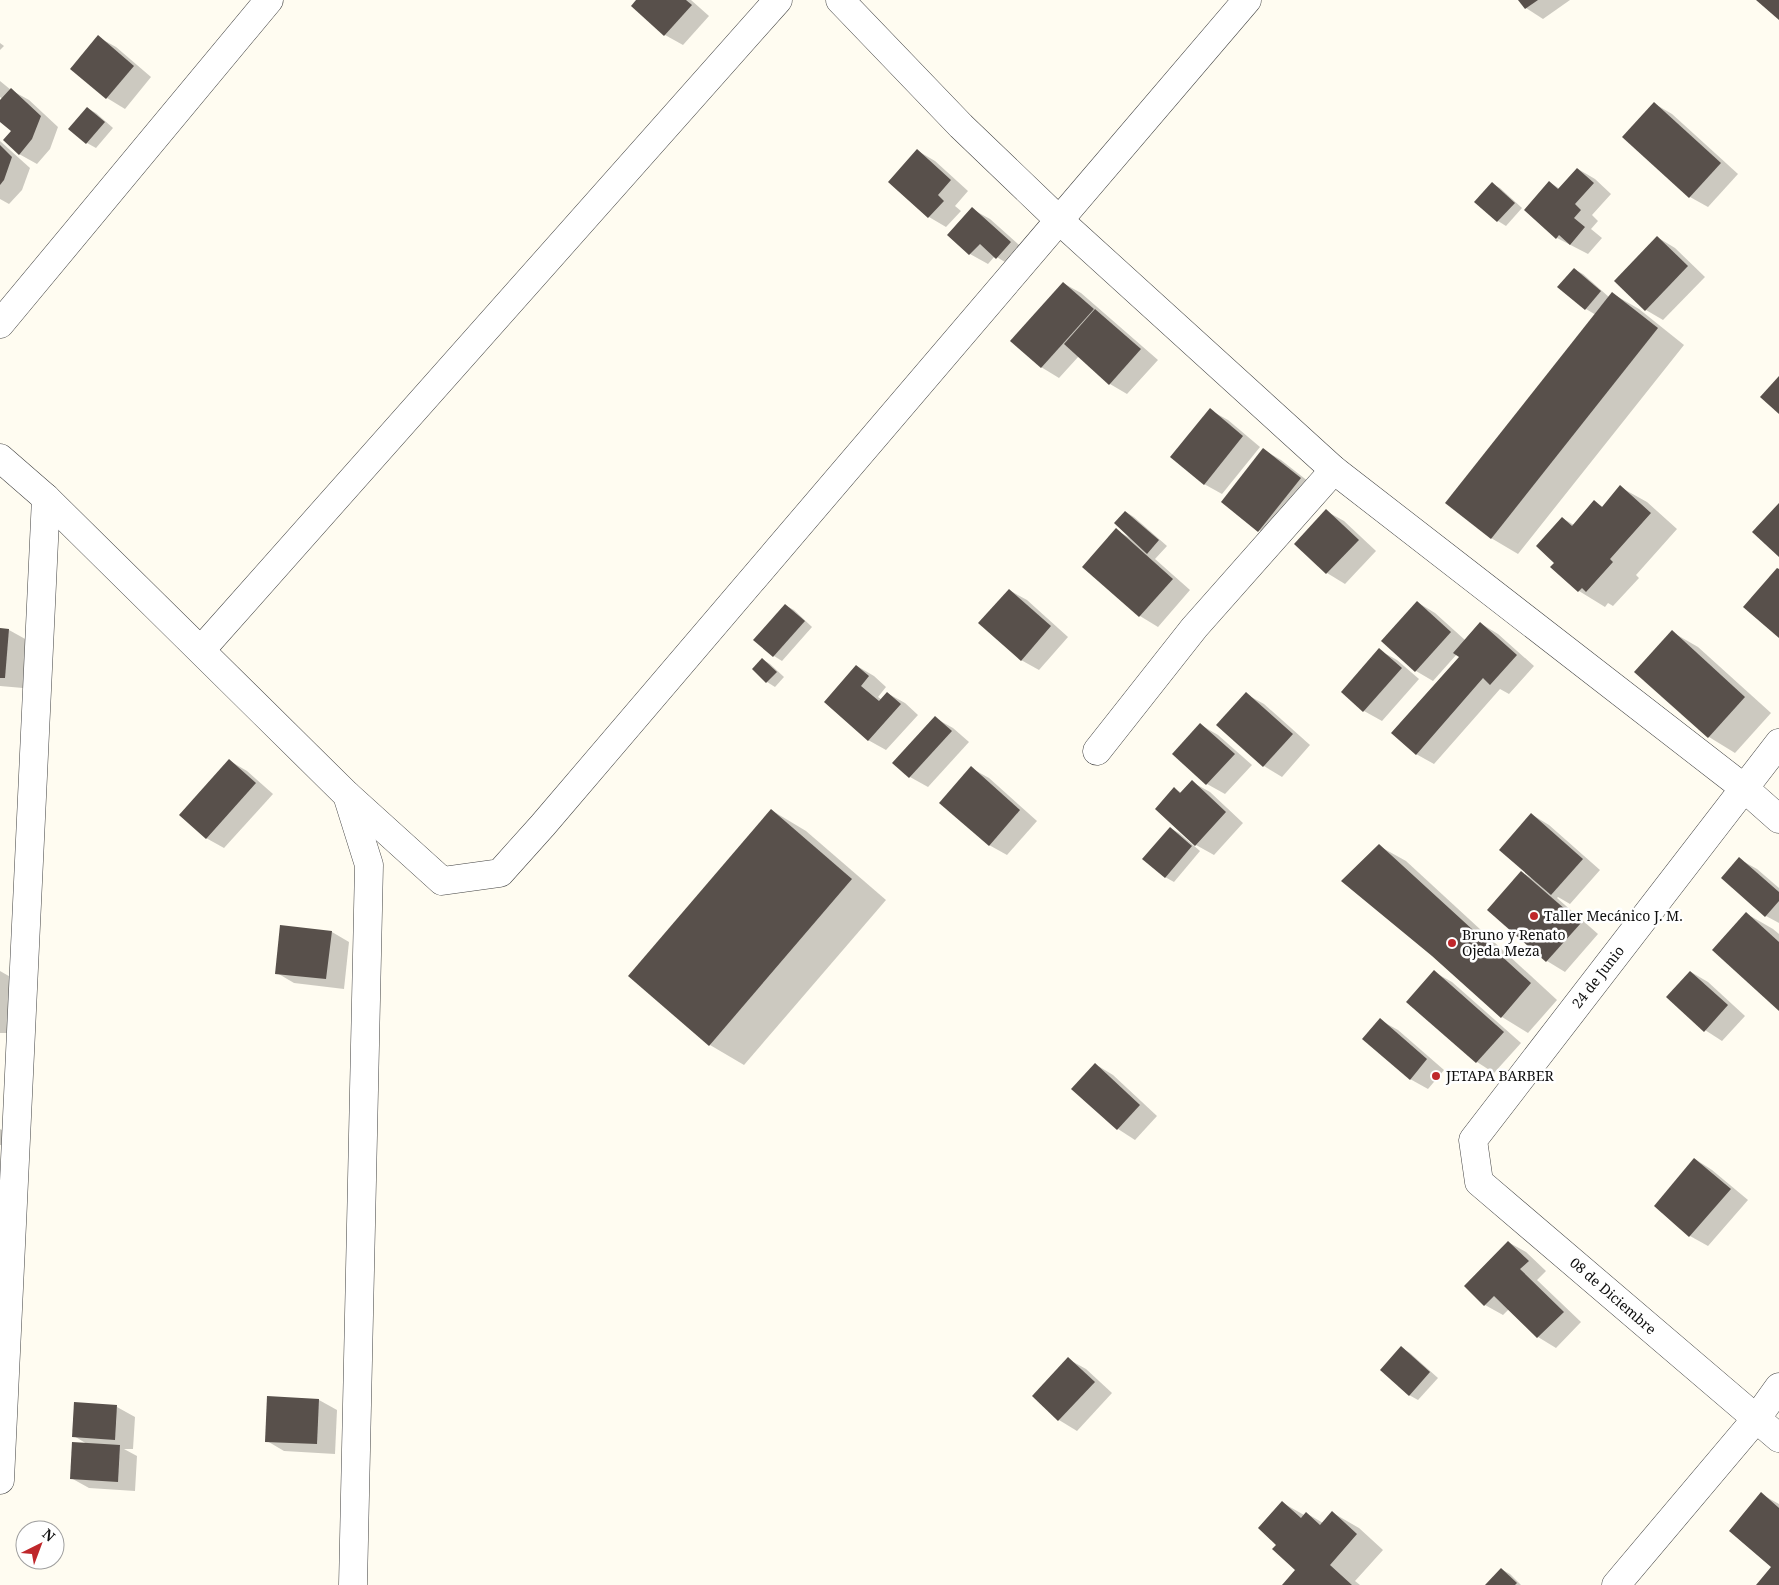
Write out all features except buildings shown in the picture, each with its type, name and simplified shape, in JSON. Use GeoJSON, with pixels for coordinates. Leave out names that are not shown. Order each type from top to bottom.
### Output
{"type":"FeatureCollection","features":[{"type":"Feature","properties":{"kind":"street"},"geometry":{"type":"LineString","coordinates":[[0,324],[269,0]]}},
{"type":"Feature","properties":{"kind":"street"},"geometry":{"type":"LineString","coordinates":[[201,650],[778,0]]}},
{"type":"Feature","properties":{"kind":"street"},"geometry":{"type":"LineString","coordinates":[[840,0],[960,126],[1059,220],[1334,470],[1744,788],[1779,819]]}},
{"type":"Feature","properties":{"kind":"street"},"geometry":{"type":"LineString","coordinates":[[0,458],[46,498],[347,795],[442,881],[500,874],[543,826],[1247,0]]}},
{"type":"Feature","properties":{"kind":"street"},"geometry":{"type":"LineString","coordinates":[[1097,752],[1194,628],[1334,470]]}},
{"type":"Feature","properties":{"kind":"street"},"geometry":{"type":"LineString","coordinates":[[0,1480],[46,498]]}},
{"type":"Feature","properties":{"kind":"street","name":"24 de Junio"},"geometry":{"type":"LineString","coordinates":[[1473,1140],[1779,743]]}},
{"type":"Feature","properties":{"kind":"street"},"geometry":{"type":"LineString","coordinates":[[347,795],[369,865],[353,1585]]}},
{"type":"Feature","properties":{"kind":"street","name":"08 de Diciembre"},"geometry":{"type":"LineString","coordinates":[[1473,1140],[1479,1182],[1779,1438]]}},
{"type":"Feature","properties":{"kind":"street"},"geometry":{"type":"LineString","coordinates":[[1616,1585],[1756,1418],[1779,1387]]}},
{"type":"Feature","properties":{"kind":"place","name":"Taller Mecánico J. M."},"geometry":{"type":"Point","coordinates":[1534,916]}},
{"type":"Feature","properties":{"kind":"place","name":"Bruno y Renato Ojeda Meza"},"geometry":{"type":"Point","coordinates":[1452,943]}},
{"type":"Feature","properties":{"kind":"place","name":"JETAPA BARBER"},"geometry":{"type":"Point","coordinates":[1436,1076]}}]}
